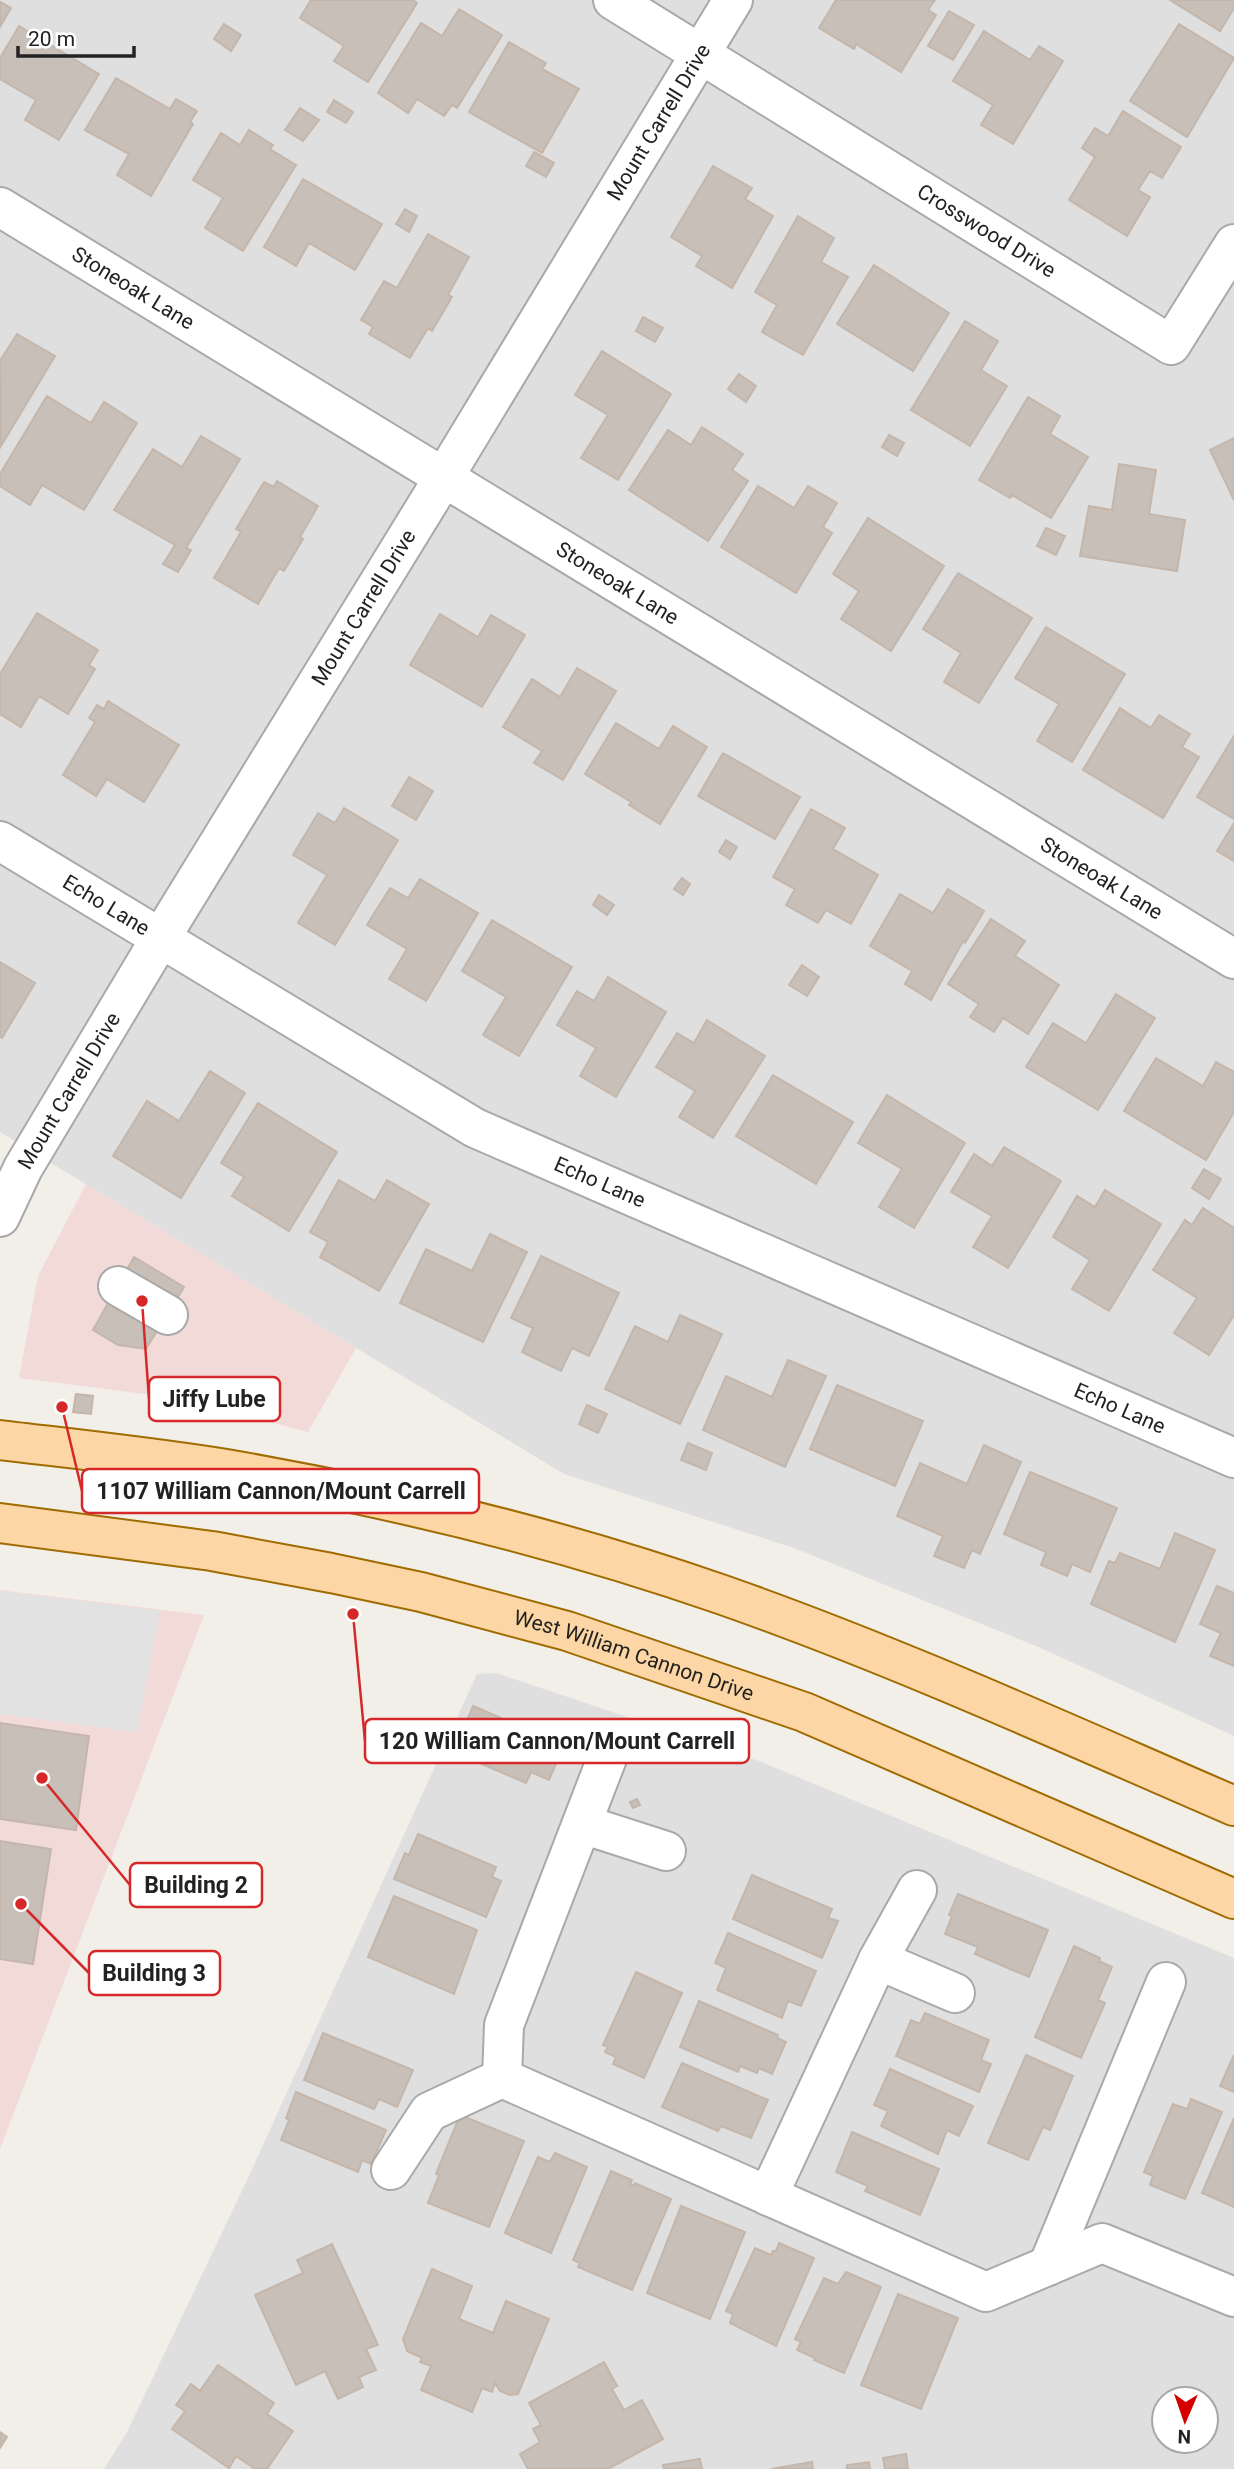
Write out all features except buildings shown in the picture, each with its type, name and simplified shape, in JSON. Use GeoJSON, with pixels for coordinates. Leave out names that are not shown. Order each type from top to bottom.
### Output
{"type":"FeatureCollection","features":[{"type":"Feature","properties":{"kind":"main road"},"geometry":{"type":"LineString","coordinates":[[0,1440],[137,1456],[310,1484],[495,1527],[620,1562],[722,1595],[899,1661],[1234,1806]]}},
{"type":"Feature","properties":{"kind":"main road","name":"West William Cannon Drive"},"geometry":{"type":"LineString","coordinates":[[0,1522],[212,1551],[331,1573],[422,1592],[567,1631],[804,1712],[1234,1899]]}},
{"type":"Feature","properties":{"kind":"street"},"geometry":{"type":"LineString","coordinates":[[613,0],[700,53]]}},
{"type":"Feature","properties":{"kind":"street","name":"Mount Carrell Drive"},"geometry":{"type":"LineString","coordinates":[[0,1217],[23,1168],[160,939],[733,0]]}},
{"type":"Feature","properties":{"kind":"street","name":"Crosswood Drive"},"geometry":{"type":"LineString","coordinates":[[700,53],[1171,345],[1234,244]]}},
{"type":"Feature","properties":{"kind":"street","name":"Stoneoak Lane"},"geometry":{"type":"LineString","coordinates":[[0,207],[1234,959]]}},
{"type":"Feature","properties":{"kind":"street","name":"Echo Lane"},"geometry":{"type":"LineString","coordinates":[[0,841],[475,1128],[1234,1458]]}},
{"type":"Feature","properties":{"kind":"street"},"geometry":{"type":"LineString","coordinates":[[118,1286],[167,1315]]}},
{"type":"Feature","properties":{"kind":"street"},"geometry":{"type":"LineString","coordinates":[[502,2078],[504,2025],[609,1753]]}},
{"type":"Feature","properties":{"kind":"street"},"geometry":{"type":"LineString","coordinates":[[582,1824],[666,1851]]}},
{"type":"Feature","properties":{"kind":"street"},"geometry":{"type":"LineString","coordinates":[[768,2196],[878,1960],[917,1890]]}},
{"type":"Feature","properties":{"kind":"street"},"geometry":{"type":"LineString","coordinates":[[878,1960],[955,1993]]}},
{"type":"Feature","properties":{"kind":"street"},"geometry":{"type":"LineString","coordinates":[[1048,2266],[1166,1982]]}},
{"type":"Feature","properties":{"kind":"street"},"geometry":{"type":"LineString","coordinates":[[391,2170],[429,2112],[502,2078],[986,2292],[1102,2243],[1234,2297]]}},
{"type":"Feature","properties":{"kind":"shaded area"},"geometry":{"type":"Polygon","coordinates":[[[0,0],[1234,0],[1234,1736],[1036,1646],[794,1548],[564,1474],[0,1132],[0,0]]]}},
{"type":"Feature","properties":{"kind":"shaded area"},"geometry":{"type":"Polygon","coordinates":[[[86,1184],[356,1348],[308,1432],[184,1399],[19,1378],[38,1276],[86,1184]]]}},
{"type":"Feature","properties":{"kind":"shaded area"},"geometry":{"type":"Polygon","coordinates":[[[0,1590],[204,1615],[0,2149],[0,1590]]]}},
{"type":"Feature","properties":{"kind":"shaded area"},"geometry":{"type":"Polygon","coordinates":[[[0,1591],[160,1611],[137,1732],[0,1714],[0,1591]]]}},
{"type":"Feature","properties":{"kind":"shaded area"},"geometry":{"type":"Polygon","coordinates":[[[496,1673],[759,1761],[1234,1958],[1234,2469],[104,2469],[127,2432],[248,2178],[477,1674],[496,1673]]]}},
{"type":"Feature","properties":{"kind":"place","name":"Jiffy Lube"},"geometry":{"type":"Point","coordinates":[142,1301]}},
{"type":"Feature","properties":{"kind":"place","name":"1107 William Cannon/Mount Carrell"},"geometry":{"type":"Point","coordinates":[62,1407]}},
{"type":"Feature","properties":{"kind":"place","name":"120 William Cannon/Mount Carrell"},"geometry":{"type":"Point","coordinates":[353,1614]}},
{"type":"Feature","properties":{"kind":"place","name":"Building 2"},"geometry":{"type":"Point","coordinates":[42,1778]}},
{"type":"Feature","properties":{"kind":"place","name":"Building 3"},"geometry":{"type":"Point","coordinates":[21,1904]}}]}
